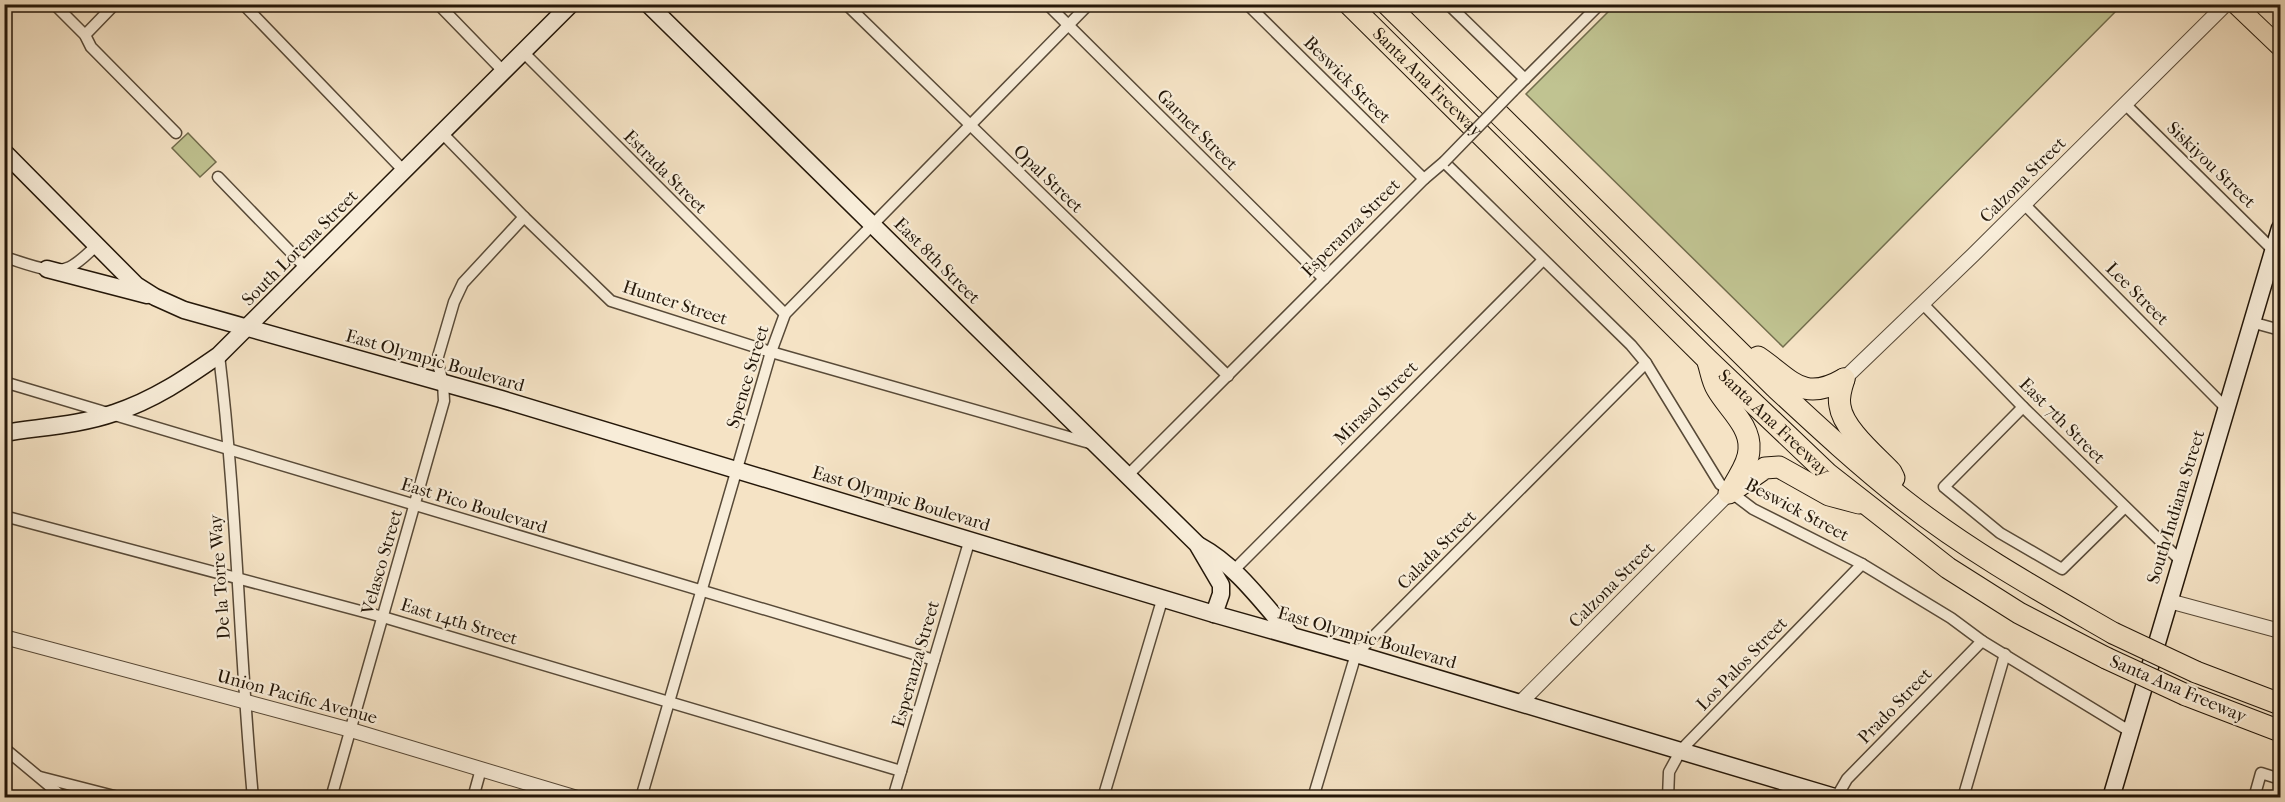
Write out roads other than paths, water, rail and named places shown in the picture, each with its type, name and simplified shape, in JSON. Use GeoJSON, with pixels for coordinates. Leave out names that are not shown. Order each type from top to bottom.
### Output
{"type":"FeatureCollection","features":[{"type":"Feature","properties":{"kind":"highway","name":"Santa Ana Freeway"},"geometry":{"type":"LineString","coordinates":[[1349,4],[1707,359],[1828,474],[1864,504],[1948,568],[2019,613],[2106,658],[2186,695],[2280,731]]}},
{"type":"Feature","properties":{"kind":"highway","name":"Santa Ana Freeway"},"geometry":{"type":"LineString","coordinates":[[1387,4],[1775,387],[1905,501],[1990,561],[2113,633],[2196,672],[2280,704]]}},
{"type":"Feature","properties":{"kind":"highway"},"geometry":{"type":"LineString","coordinates":[[1720,332],[1794,383],[1808,390],[1823,389],[1844,379]]}},
{"type":"Feature","properties":{"kind":"highway"},"geometry":{"type":"LineString","coordinates":[[1707,359],[1715,387],[1742,424],[1749,438],[1746,464],[1730,493]]}},
{"type":"Feature","properties":{"kind":"highway"},"geometry":{"type":"LineString","coordinates":[[1844,379],[1839,400],[1842,415],[1855,434],[1891,472],[1905,501]]}},
{"type":"Feature","properties":{"kind":"highway"},"geometry":{"type":"LineString","coordinates":[[1730,493],[1764,468],[1779,467],[1829,495],[1864,504]]}},
{"type":"Feature","properties":{"kind":"main road","name":"South Lorena Street"},"geometry":{"type":"LineString","coordinates":[[4,433],[113,414],[149,400],[177,385],[219,355],[571,4]]}},
{"type":"Feature","properties":{"kind":"main road","name":"East 8th Street"},"geometry":{"type":"LineString","coordinates":[[648,4],[1094,445],[1197,544],[1213,553],[1233,571],[1292,635]]}},
{"type":"Feature","properties":{"kind":"main road"},"geometry":{"type":"LineString","coordinates":[[2235,4],[2280,47]]}},
{"type":"Feature","properties":{"kind":"main road","name":"East Olympic Boulevard"},"geometry":{"type":"LineString","coordinates":[[4,152],[136,285],[155,297],[184,310],[443,383],[970,539],[1214,614],[1292,635],[1837,797]]}},
{"type":"Feature","properties":{"kind":"main road","name":"South Indiana Street"},"geometry":{"type":"LineString","coordinates":[[2111,798],[2280,228]]}},
{"type":"Feature","properties":{"kind":"main road"},"geometry":{"type":"LineString","coordinates":[[47,269],[155,297]]}},
{"type":"Feature","properties":{"kind":"main road","name":"East 8th Street"},"geometry":{"type":"LineString","coordinates":[[1197,544],[1221,585],[1221,594],[1214,614]]}},
{"type":"Feature","properties":{"kind":"street"},"geometry":{"type":"LineString","coordinates":[[54,4],[85,35],[91,47],[176,133]]}},
{"type":"Feature","properties":{"kind":"street"},"geometry":{"type":"LineString","coordinates":[[85,35],[115,4]]}},
{"type":"Feature","properties":{"kind":"street"},"geometry":{"type":"LineString","coordinates":[[243,4],[404,171]]}},
{"type":"Feature","properties":{"kind":"street"},"geometry":{"type":"LineString","coordinates":[[438,4],[504,72]]}},
{"type":"Feature","properties":{"kind":"street","name":"Opal Street"},"geometry":{"type":"LineString","coordinates":[[846,4],[1228,376]]}},
{"type":"Feature","properties":{"kind":"street","name":"Garnet Street"},"geometry":{"type":"LineString","coordinates":[[1047,4],[1324,279]]}},
{"type":"Feature","properties":{"kind":"street","name":"Spence Street"},"geometry":{"type":"LineString","coordinates":[[641,798],[771,352],[785,314],[1089,4]]}},
{"type":"Feature","properties":{"kind":"street","name":"Beswick Street"},"geometry":{"type":"LineString","coordinates":[[1246,4],[1424,179]]}},
{"type":"Feature","properties":{"kind":"street"},"geometry":{"type":"LineString","coordinates":[[1448,4],[1525,79]]}},
{"type":"Feature","properties":{"kind":"street","name":"Esperanza Street"},"geometry":{"type":"LineString","coordinates":[[1127,476],[1600,4]]}},
{"type":"Feature","properties":{"kind":"street","name":"Calzona Street"},"geometry":{"type":"LineString","coordinates":[[1844,379],[2226,4]]}},
{"type":"Feature","properties":{"kind":"street","name":"Estrada Street"},"geometry":{"type":"LineString","coordinates":[[524,52],[785,314]]}},
{"type":"Feature","properties":{"kind":"street","name":"Siskiyou Street"},"geometry":{"type":"LineString","coordinates":[[2125,104],[2273,249]]}},
{"type":"Feature","properties":{"kind":"street","name":"Hunter Street"},"geometry":{"type":"LineString","coordinates":[[442,133],[524,218],[611,301],[771,352],[1094,445]]}},
{"type":"Feature","properties":{"kind":"street","name":"Beswick Street"},"geometry":{"type":"LineString","coordinates":[[1444,162],[1632,345],[1646,363],[1720,484],[1730,493],[1753,509],[1862,564],[2131,732]]}},
{"type":"Feature","properties":{"kind":"street"},"geometry":{"type":"LineString","coordinates":[[218,177],[307,269]]}},
{"type":"Feature","properties":{"kind":"street","name":"Lee Street"},"geometry":{"type":"LineString","coordinates":[[2024,204],[2226,408]]}},
{"type":"Feature","properties":{"kind":"street","name":"Velasco Street"},"geometry":{"type":"LineString","coordinates":[[331,798],[444,401],[443,383],[437,360],[449,316],[463,283],[524,218]]}},
{"type":"Feature","properties":{"kind":"street"},"geometry":{"type":"LineString","coordinates":[[4,257],[56,270],[70,267],[96,246]]}},
{"type":"Feature","properties":{"kind":"street","name":"Mirasol Street"},"geometry":{"type":"LineString","coordinates":[[1233,571],[1544,260]]}},
{"type":"Feature","properties":{"kind":"street","name":"East 7th Street"},"geometry":{"type":"LineString","coordinates":[[1922,303],[2023,407],[2181,561]]}},
{"type":"Feature","properties":{"kind":"street"},"geometry":{"type":"LineString","coordinates":[[2251,322],[2280,330]]}},
{"type":"Feature","properties":{"kind":"street","name":"De la Torre Way"},"geometry":{"type":"LineString","coordinates":[[219,355],[238,578],[244,701],[253,798]]}},
{"type":"Feature","properties":{"kind":"street","name":"Calada Street"},"geometry":{"type":"LineString","coordinates":[[1313,798],[1356,654],[1646,363]]}},
{"type":"Feature","properties":{"kind":"street","name":"East Pico Boulevard"},"geometry":{"type":"LineString","coordinates":[[4,382],[934,660]]}},
{"type":"Feature","properties":{"kind":"street"},"geometry":{"type":"LineString","coordinates":[[2023,407],[1944,487],[2000,533],[2062,569],[2125,507]]}},
{"type":"Feature","properties":{"kind":"street","name":"Calzona Street"},"geometry":{"type":"LineString","coordinates":[[1520,703],[1730,493]]}},
{"type":"Feature","properties":{"kind":"street","name":"East 14th Street"},"geometry":{"type":"LineString","coordinates":[[4,516],[383,617],[902,771]]}},
{"type":"Feature","properties":{"kind":"street","name":"Esperanza Street"},"geometry":{"type":"LineString","coordinates":[[893,798],[970,539]]}},
{"type":"Feature","properties":{"kind":"street","name":"Los Palos Street"},"geometry":{"type":"LineString","coordinates":[[1668,798],[1669,772],[1681,750],[1862,564]]}},
{"type":"Feature","properties":{"kind":"street"},"geometry":{"type":"LineString","coordinates":[[1103,798],[1163,597]]}},
{"type":"Feature","properties":{"kind":"street"},"geometry":{"type":"LineString","coordinates":[[2169,601],[2280,632]]}},
{"type":"Feature","properties":{"kind":"street","name":"Union Pacific Avenue"},"geometry":{"type":"LineString","coordinates":[[4,637],[351,730],[577,798]]}},
{"type":"Feature","properties":{"kind":"street","name":"Prado Street"},"geometry":{"type":"LineString","coordinates":[[1837,797],[1847,779],[1982,641]]}},
{"type":"Feature","properties":{"kind":"street"},"geometry":{"type":"LineString","coordinates":[[1963,798],[2005,654]]}},
{"type":"Feature","properties":{"kind":"street"},"geometry":{"type":"LineString","coordinates":[[4,748],[63,798]]}},
{"type":"Feature","properties":{"kind":"street"},"geometry":{"type":"LineString","coordinates":[[473,798],[481,769]]}},
{"type":"Feature","properties":{"kind":"street"},"geometry":{"type":"LineString","coordinates":[[2254,798],[2261,773],[2280,779]]}},
{"type":"Feature","properties":{"kind":"street"},"geometry":{"type":"LineString","coordinates":[[40,777],[122,798]]}}]}
